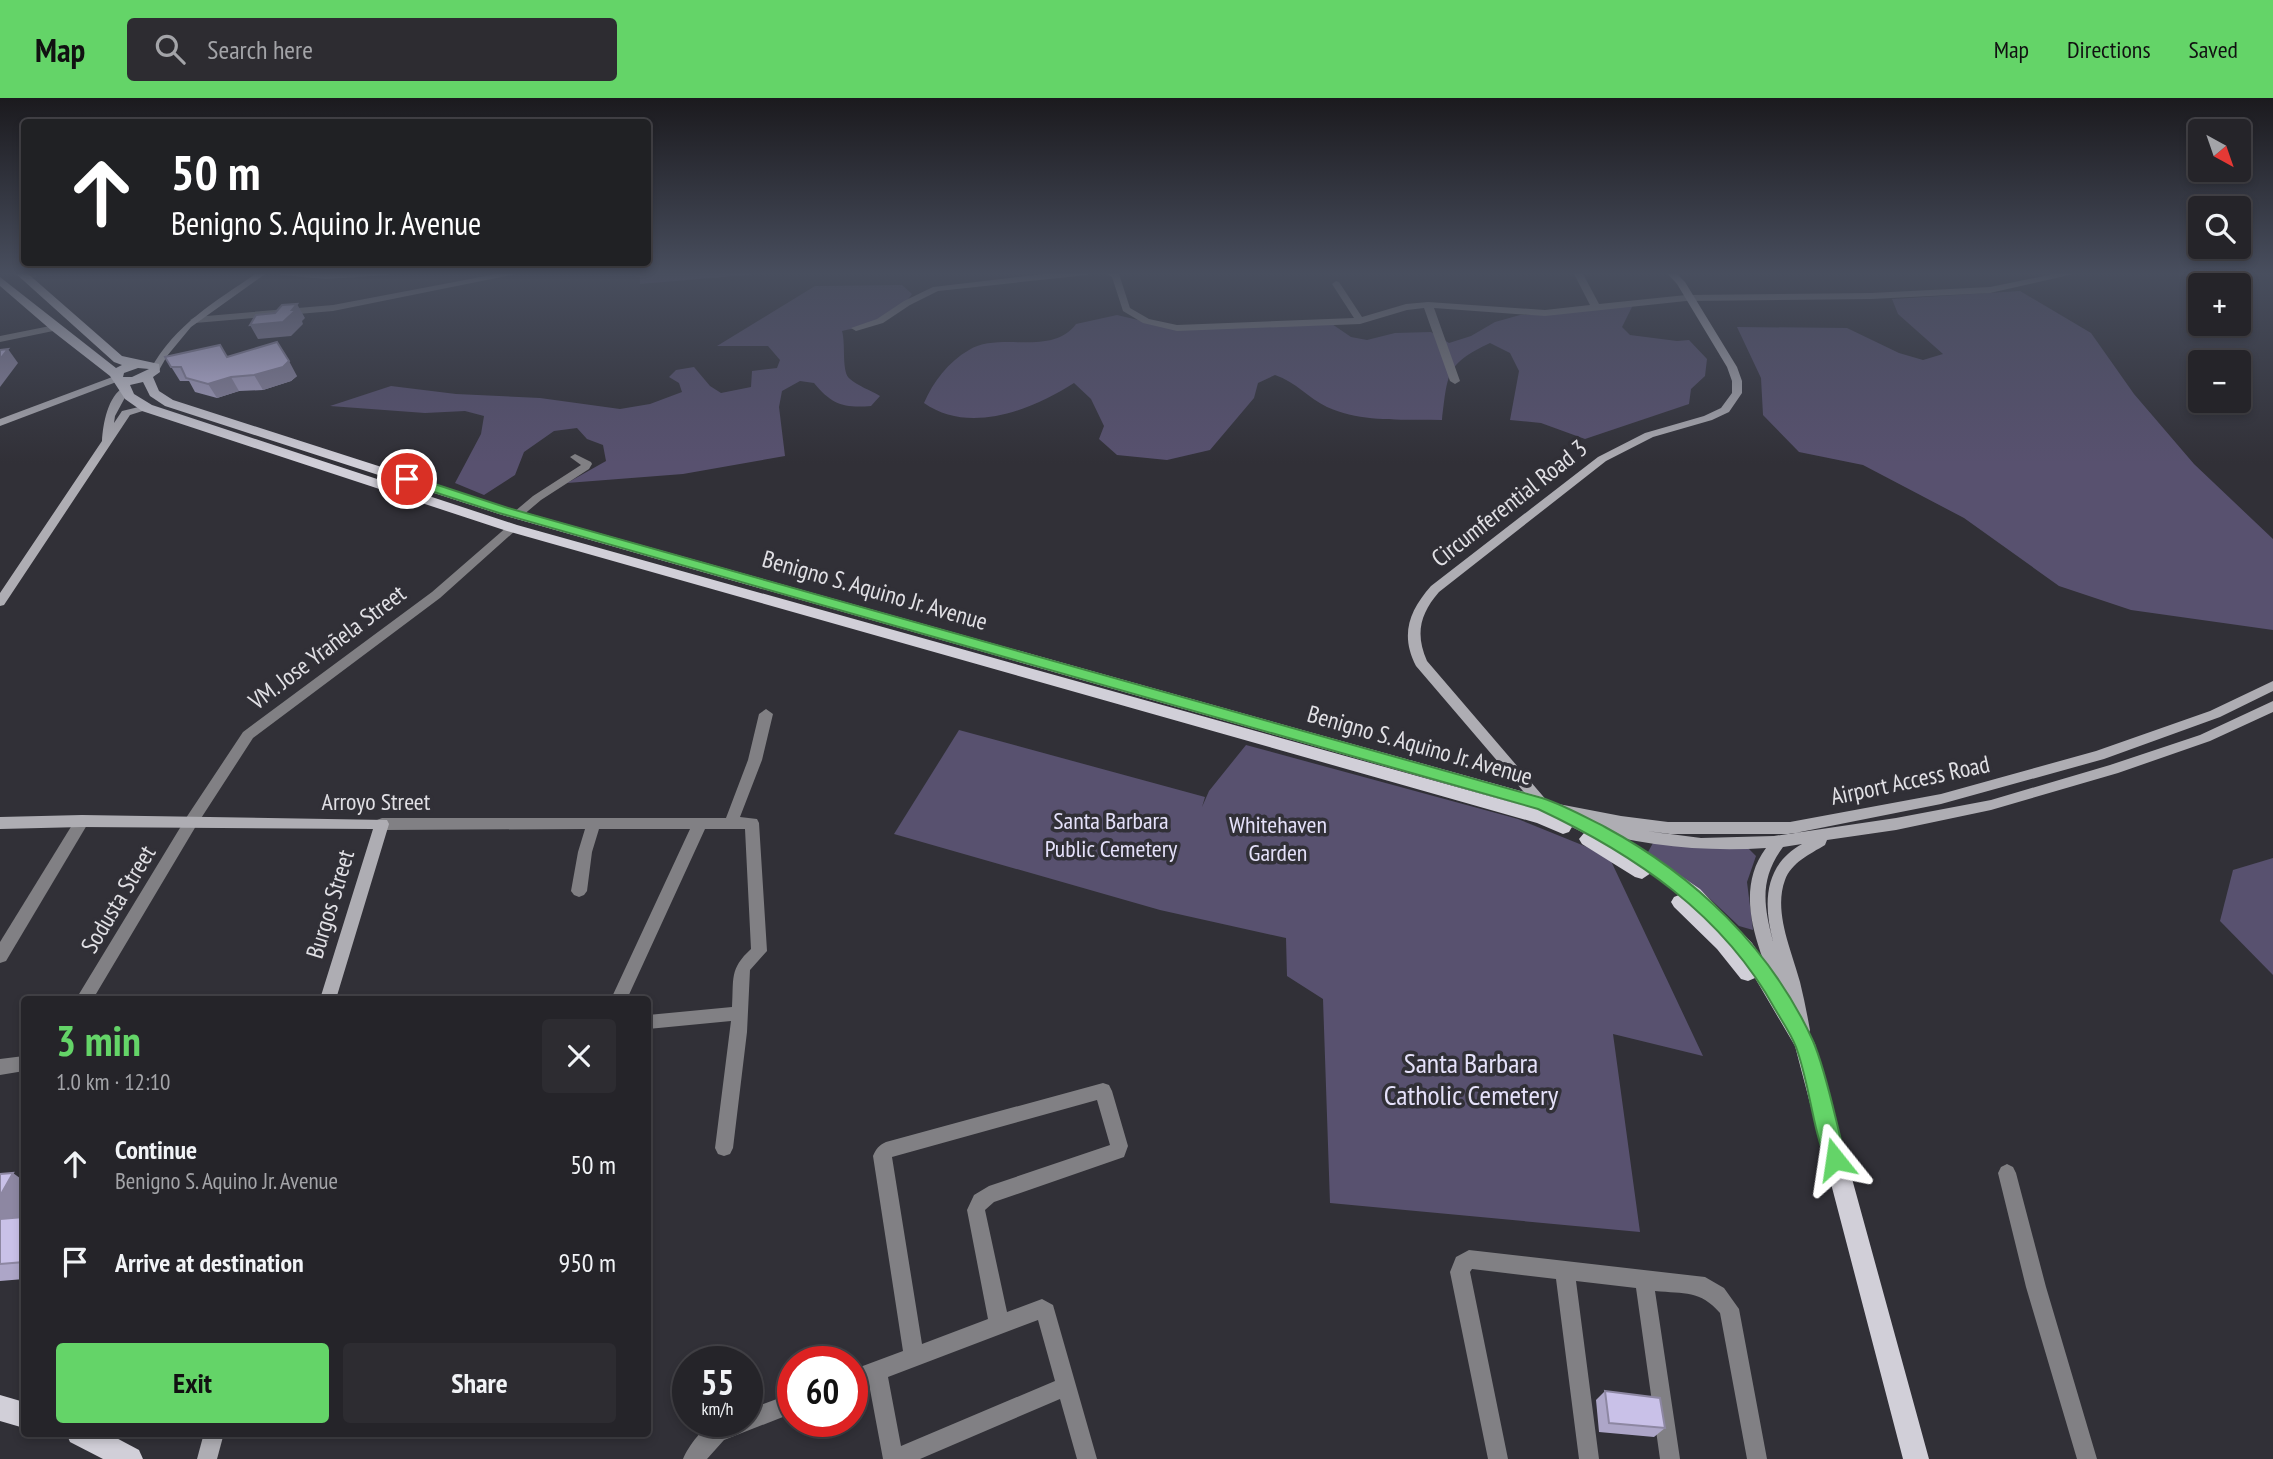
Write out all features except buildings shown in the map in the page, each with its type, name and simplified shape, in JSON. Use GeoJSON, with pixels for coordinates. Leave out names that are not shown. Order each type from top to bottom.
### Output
{"type":"FeatureCollection","features":[{"type":"Feature","properties":{"kind":"main road","name":"Benigno S. Aquino Jr. Avenue"},"geometry":{"type":"LineString","coordinates":[[64,336],[119,381],[133,400],[147,408],[515,521],[1584,824],[1624,845],[1666,874],[1735,936],[1771,984],[1805,1044]]}},
{"type":"Feature","properties":{"kind":"main road","name":"Benigno S. Aquino Jr. Avenue"},"geometry":{"type":"LineString","coordinates":[[90,336],[118,359],[145,369],[154,393],[163,400],[515,521]]}},
{"type":"Feature","properties":{"kind":"main road"},"geometry":{"type":"LineString","coordinates":[[0,424],[145,369],[181,336]]}},
{"type":"Feature","properties":{"kind":"main road","name":"Circumferential Road 3"},"geometry":{"type":"LineString","coordinates":[[1542,811],[1421,663],[1413,643],[1414,617],[1435,589],[1602,458],[1648,435],[1716,415],[1732,402],[1737,393],[1737,381],[1714,336]]}},
{"type":"Feature","properties":{"kind":"main road"},"geometry":{"type":"LineString","coordinates":[[107,440],[119,381]]}},
{"type":"Feature","properties":{"kind":"main road"},"geometry":{"type":"LineString","coordinates":[[0,602],[126,414],[147,408]]}},
{"type":"Feature","properties":{"kind":"main road"},"geometry":{"type":"LineString","coordinates":[[204,426],[218,417]]}},
{"type":"Feature","properties":{"kind":"main road","name":"Airport Access Road"},"geometry":{"type":"LineString","coordinates":[[1542,811],[1668,828],[1790,828],[1987,788],[2137,743],[2215,714],[2273,686]]}},
{"type":"Feature","properties":{"kind":"main road"},"geometry":{"type":"LineString","coordinates":[[2201,705],[2215,714]]}},
{"type":"Feature","properties":{"kind":"main road","name":"Airport Access Road"},"geometry":{"type":"LineString","coordinates":[[1584,824],[1701,844],[1777,842],[1834,835],[1991,805],[2237,730],[2273,706]]}},
{"type":"Feature","properties":{"kind":"main road","name":"Benigno S. Aquino Jr. Avenue"},"geometry":{"type":"LineString","coordinates":[[1542,811],[1656,880],[1687,906],[1724,943],[1805,1044]]}},
{"type":"Feature","properties":{"kind":"main road","name":"Arroyo Street"},"geometry":{"type":"LineString","coordinates":[[0,824],[82,821],[382,824]]}},
{"type":"Feature","properties":{"kind":"main road","name":"Burgos Street"},"geometry":{"type":"LineString","coordinates":[[328,996],[382,824]]}},
{"type":"Feature","properties":{"kind":"main road"},"geometry":{"type":"LineString","coordinates":[[1790,828],[1767,853],[1757,876],[1755,900],[1762,930],[1805,1044]]}},
{"type":"Feature","properties":{"kind":"main road"},"geometry":{"type":"LineString","coordinates":[[1834,835],[1808,846],[1788,860],[1775,881],[1773,906],[1776,929],[1790,973],[1805,1044],[1916,1459]]}},
{"type":"Feature","properties":{"kind":"main road"},"geometry":{"type":"LineString","coordinates":[[0,1408],[21,1414]]}},
{"type":"Feature","properties":{"kind":"main road"},"geometry":{"type":"LineString","coordinates":[[87,1437],[130,1459]]}},
{"type":"Feature","properties":{"kind":"main road"},"geometry":{"type":"LineString","coordinates":[[207,1459],[213,1437]]}},
{"type":"Feature","properties":{"kind":"street"},"geometry":{"type":"LineString","coordinates":[[0,339],[17,336]]}},
{"type":"Feature","properties":{"kind":"street"},"geometry":{"type":"LineString","coordinates":[[1439,336],[1455,381]]}},
{"type":"Feature","properties":{"kind":"street","name":"VM. Jose Yrañela Street"},"geometry":{"type":"LineString","coordinates":[[191,822],[248,735],[436,594],[537,498],[585,467],[587,464],[575,457]]}},
{"type":"Feature","properties":{"kind":"street"},"geometry":{"type":"LineString","coordinates":[[731,823],[755,760],[766,714]]}},
{"type":"Feature","properties":{"kind":"street"},"geometry":{"type":"LineString","coordinates":[[0,956],[82,821]]}},
{"type":"Feature","properties":{"kind":"street","name":"Sodusta Street"},"geometry":{"type":"LineString","coordinates":[[86,996],[191,822]]}},
{"type":"Feature","properties":{"kind":"street"},"geometry":{"type":"LineString","coordinates":[[620,996],[700,823]]}},
{"type":"Feature","properties":{"kind":"street","name":"Arroyo Street"},"geometry":{"type":"LineString","coordinates":[[382,824],[752,823],[759,951],[743,967],[740,1013]]}},
{"type":"Feature","properties":{"kind":"street"},"geometry":{"type":"LineString","coordinates":[[579,891],[585,852],[593,825]]}},
{"type":"Feature","properties":{"kind":"street"},"geometry":{"type":"LineString","coordinates":[[651,1022],[740,1013],[724,1148]]}},
{"type":"Feature","properties":{"kind":"street"},"geometry":{"type":"LineString","coordinates":[[0,1067],[21,1064]]}},
{"type":"Feature","properties":{"kind":"street"},"geometry":{"type":"LineString","coordinates":[[914,1356],[882,1156],[886,1150],[1102,1091],[1119,1146],[1118,1151],[989,1195],[980,1201],[976,1210],[999,1323]]}},
{"type":"Feature","properties":{"kind":"street"},"geometry":{"type":"LineString","coordinates":[[2007,1173],[2087,1459]]}},
{"type":"Feature","properties":{"kind":"street"},"geometry":{"type":"LineString","coordinates":[[1498,1459],[1460,1272],[1469,1259],[1705,1287],[1717,1294],[1728,1309],[1757,1459]]}},
{"type":"Feature","properties":{"kind":"street"},"geometry":{"type":"LineString","coordinates":[[1565,1271],[1589,1459]]}},
{"type":"Feature","properties":{"kind":"street"},"geometry":{"type":"LineString","coordinates":[[1644,1280],[1670,1459]]}},
{"type":"Feature","properties":{"kind":"street"},"geometry":{"type":"LineString","coordinates":[[868,1374],[1042,1309],[1046,1312],[1087,1459]]}},
{"type":"Feature","properties":{"kind":"street"},"geometry":{"type":"LineString","coordinates":[[877,1371],[894,1459],[1065,1387]]}},
{"type":"Feature","properties":{"kind":"street"},"geometry":{"type":"LineString","coordinates":[[693,1459],[713,1437]]}},
{"type":"Feature","properties":{"kind":"green space"},"geometry":{"type":"Polygon","coordinates":[[[734,336],[843,336],[847,376],[880,396],[871,406],[839,404],[814,383],[800,381],[782,391],[779,407],[785,456],[683,474],[567,483],[606,461],[603,445],[587,439],[577,428],[554,431],[524,452],[515,475],[484,495],[455,483],[481,434],[484,416],[465,411],[425,413],[330,406],[391,386],[456,394],[540,398],[620,409],[650,404],[682,392],[679,383],[669,377],[676,370],[694,367],[710,386],[721,393],[751,387],[752,371],[777,368],[780,360],[768,346],[717,346],[734,336]]]}},
{"type":"Feature","properties":{"kind":"green space"},"geometry":{"type":"Polygon","coordinates":[[[1062,336],[1349,336],[1367,340],[1385,336],[1437,336],[1449,343],[1471,336],[1634,336],[1689,340],[1707,359],[1705,376],[1691,389],[1689,404],[1585,439],[1541,423],[1510,420],[1519,371],[1510,353],[1490,343],[1464,357],[1451,372],[1442,420],[1355,416],[1327,407],[1275,375],[1258,383],[1254,398],[1210,450],[1167,460],[1117,455],[1099,439],[1104,426],[1091,399],[1074,383],[1020,410],[980,418],[942,412],[924,403],[942,373],[954,360],[969,350],[995,343],[1040,342],[1062,336]]]}},
{"type":"Feature","properties":{"kind":"green space"},"geometry":{"type":"Polygon","coordinates":[[[1741,336],[1863,336],[1899,353],[1923,360],[1943,354],[1922,336],[2093,336],[2134,394],[2194,464],[2273,539],[2273,630],[2131,610],[2059,586],[1964,518],[1863,465],[1799,452],[1763,415],[1761,378],[1741,336]]]}},
{"type":"Feature","properties":{"kind":"green space"},"geometry":{"type":"Polygon","coordinates":[[[959,730],[1205,797],[1202,807],[1209,791],[1246,745],[1518,819],[1587,847],[1611,861],[1703,1056],[1613,1034],[1640,1232],[1330,1203],[1323,999],[1287,976],[1286,938],[1160,910],[894,834],[959,730]]]}},
{"type":"Feature","properties":{"kind":"green space"},"geometry":{"type":"Polygon","coordinates":[[[1653,843],[1749,849],[1756,856],[1747,882],[1753,930],[1739,926],[1704,893],[1648,852],[1653,843]]]}},
{"type":"Feature","properties":{"kind":"green space"},"geometry":{"type":"Polygon","coordinates":[[[2273,858],[2273,975],[2220,921],[2233,870],[2273,858]]]}},
{"type":"Feature","properties":{"kind":"route"},"geometry":{"type":"LineString","coordinates":[[407,479],[504,511],[1433,776],[1542,804],[1584,824],[1624,845],[1697,899],[1735,936],[1771,984],[1805,1044],[1835,1159]]}},
{"type":"Feature","properties":{"kind":"park label","name":"Santa Barbara Public Cemetery"},"geometry":{"type":"Point","coordinates":[1111,834]}},
{"type":"Feature","properties":{"kind":"park label","name":"Whitehaven Garden"},"geometry":{"type":"Point","coordinates":[1278,838]}},
{"type":"Feature","properties":{"kind":"park label","name":"Santa Barbara Catholic Cemetery"},"geometry":{"type":"Point","coordinates":[1471,1078]}}]}
